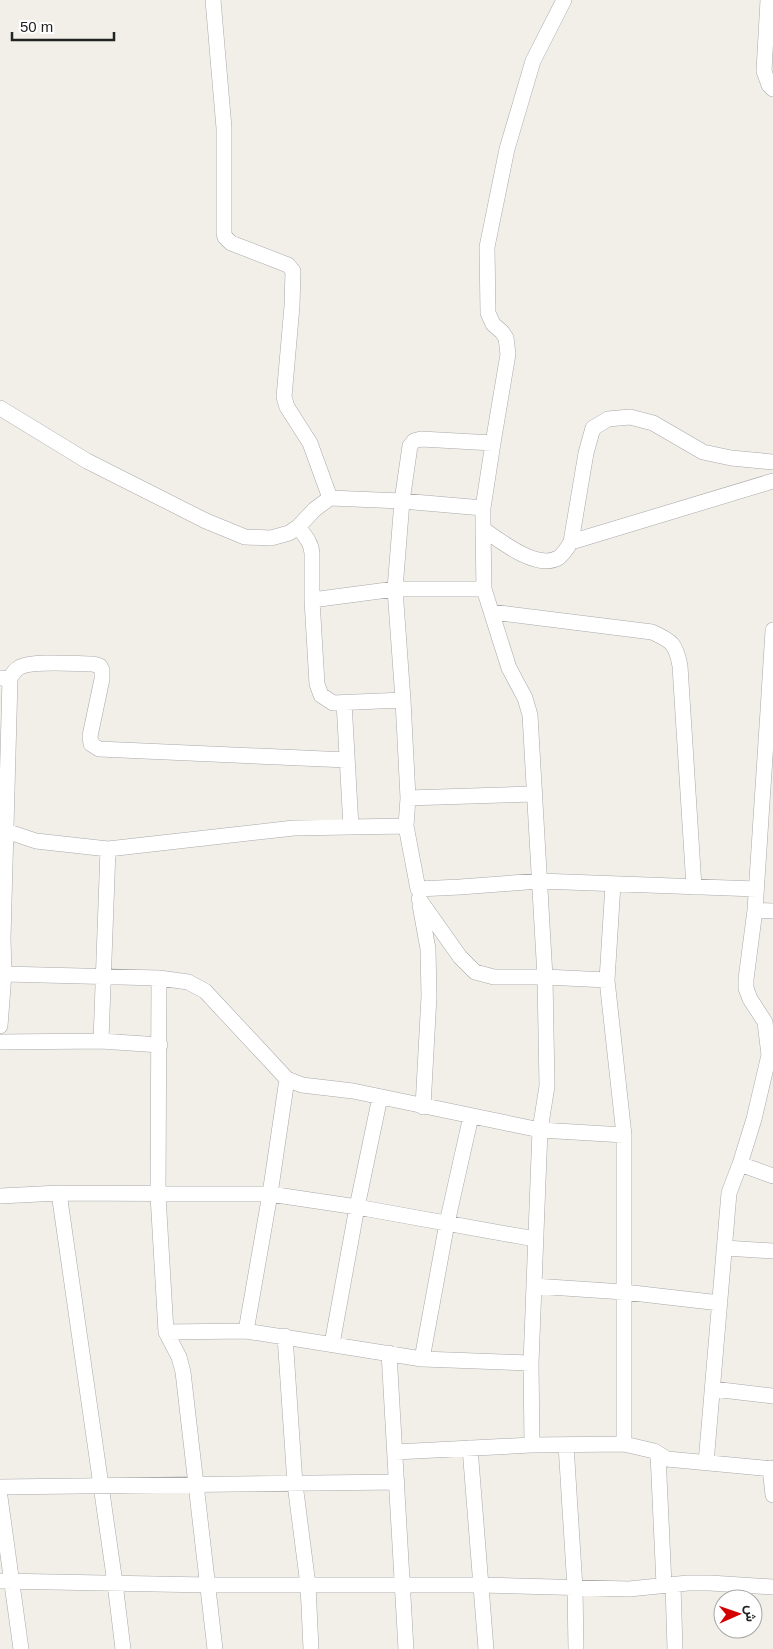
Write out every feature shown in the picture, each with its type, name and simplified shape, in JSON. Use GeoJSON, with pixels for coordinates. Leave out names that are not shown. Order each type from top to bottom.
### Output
{"type":"FeatureCollection","features":[{"type":"Feature","properties":{"kind":"street"},"geometry":{"type":"LineString","coordinates":[[213,0],[224,128],[225,237],[231,243],[290,266],[293,271],[284,397],[291,414],[310,442],[330,498]]}},
{"type":"Feature","properties":{"kind":"street"},"geometry":{"type":"LineString","coordinates":[[532,1445],[531,1363],[535,1238],[540,1130],[548,1086],[546,977],[530,715],[525,698],[509,668],[484,589],[484,508],[492,443],[508,354],[506,338],[493,324],[488,313],[487,247],[507,149],[532,60],[564,0]]}},
{"type":"Feature","properties":{"kind":"street"},"geometry":{"type":"LineString","coordinates":[[768,0],[764,71],[769,85],[773,89]]}},
{"type":"Feature","properties":{"kind":"street"},"geometry":{"type":"LineString","coordinates":[[0,408],[87,461],[206,521],[245,537],[271,538],[289,533],[298,528],[315,509],[330,498],[402,501],[484,508]]}},
{"type":"Feature","properties":{"kind":"street"},"geometry":{"type":"LineString","coordinates":[[483,529],[503,544],[526,556],[546,561],[559,557],[571,542],[586,452],[593,428],[608,419],[630,417],[653,423],[703,452],[731,458],[773,462]]}},
{"type":"Feature","properties":{"kind":"street"},"geometry":{"type":"LineString","coordinates":[[423,1107],[429,996],[428,949],[406,826],[408,798],[395,589],[402,501],[410,446],[414,441],[421,439],[492,443]]}},
{"type":"Feature","properties":{"kind":"street"},"geometry":{"type":"LineString","coordinates":[[571,542],[773,481]]}},
{"type":"Feature","properties":{"kind":"street"},"geometry":{"type":"LineString","coordinates":[[298,528],[311,546],[317,684],[320,695],[334,703],[403,700]]}},
{"type":"Feature","properties":{"kind":"street"},"geometry":{"type":"LineString","coordinates":[[312,600],[395,589],[484,589]]}},
{"type":"Feature","properties":{"kind":"street"},"geometry":{"type":"LineString","coordinates":[[492,612],[652,632],[667,638],[677,650],[680,666],[694,886]]}},
{"type":"Feature","properties":{"kind":"street"},"geometry":{"type":"LineString","coordinates":[[706,1462],[729,1193],[754,1119],[769,1055],[765,1022],[750,999],[746,988],[746,979],[755,910],[770,716],[773,630]]}},
{"type":"Feature","properties":{"kind":"street"},"geometry":{"type":"LineString","coordinates":[[0,1026],[4,974],[2,938],[5,678],[20,667],[31,664],[93,664],[100,666],[102,679],[90,736],[91,744],[99,749],[347,760]]}},
{"type":"Feature","properties":{"kind":"street"},"geometry":{"type":"LineString","coordinates":[[344,702],[351,827]]}},
{"type":"Feature","properties":{"kind":"street"},"geometry":{"type":"LineString","coordinates":[[408,798],[535,794]]}},
{"type":"Feature","properties":{"kind":"street"},"geometry":{"type":"LineString","coordinates":[[3,838],[108,849],[294,828],[406,826]]}},
{"type":"Feature","properties":{"kind":"street"},"geometry":{"type":"LineString","coordinates":[[101,1041],[108,849]]}},
{"type":"Feature","properties":{"kind":"street"},"geometry":{"type":"LineString","coordinates":[[418,894],[460,887],[539,880],[756,889]]}},
{"type":"Feature","properties":{"kind":"street"},"geometry":{"type":"LineString","coordinates":[[613,884],[607,980],[624,1135],[624,1444]]}},
{"type":"Feature","properties":{"kind":"street"},"geometry":{"type":"LineString","coordinates":[[418,894],[460,957],[475,972],[494,976],[607,980]]}},
{"type":"Feature","properties":{"kind":"street"},"geometry":{"type":"LineString","coordinates":[[755,910],[773,911]]}},
{"type":"Feature","properties":{"kind":"street"},"geometry":{"type":"LineString","coordinates":[[4,974],[104,975],[159,978],[188,982],[205,991],[287,1079],[302,1085],[380,1097],[540,1130],[624,1135]]}},
{"type":"Feature","properties":{"kind":"street"},"geometry":{"type":"LineString","coordinates":[[159,978],[158,1195],[166,1332],[182,1364],[215,1649]]}},
{"type":"Feature","properties":{"kind":"street"},"geometry":{"type":"LineString","coordinates":[[0,1042],[101,1041],[160,1046]]}},
{"type":"Feature","properties":{"kind":"street"},"geometry":{"type":"LineString","coordinates":[[246,1331],[270,1194],[287,1079]]}},
{"type":"Feature","properties":{"kind":"street"},"geometry":{"type":"LineString","coordinates":[[332,1344],[356,1206],[380,1097]]}},
{"type":"Feature","properties":{"kind":"street"},"geometry":{"type":"LineString","coordinates":[[422,1359],[447,1223],[471,1116]]}},
{"type":"Feature","properties":{"kind":"street"},"geometry":{"type":"LineString","coordinates":[[740,1164],[773,1176]]}},
{"type":"Feature","properties":{"kind":"street"},"geometry":{"type":"LineString","coordinates":[[0,1196],[59,1193],[158,1195],[270,1194],[356,1206],[535,1238]]}},
{"type":"Feature","properties":{"kind":"street"},"geometry":{"type":"LineString","coordinates":[[59,1193],[116,1584],[123,1649]]}},
{"type":"Feature","properties":{"kind":"street"},"geometry":{"type":"LineString","coordinates":[[725,1248],[773,1251]]}},
{"type":"Feature","properties":{"kind":"street"},"geometry":{"type":"LineString","coordinates":[[534,1286],[624,1292],[720,1303]]}},
{"type":"Feature","properties":{"kind":"street"},"geometry":{"type":"LineString","coordinates":[[166,1332],[246,1331],[422,1359],[531,1363]]}},
{"type":"Feature","properties":{"kind":"street"},"geometry":{"type":"LineString","coordinates":[[284,1336],[295,1484],[308,1585],[311,1649]]}},
{"type":"Feature","properties":{"kind":"street"},"geometry":{"type":"LineString","coordinates":[[389,1353],[406,1649]]}},
{"type":"Feature","properties":{"kind":"street"},"geometry":{"type":"LineString","coordinates":[[712,1389],[773,1396]]}},
{"type":"Feature","properties":{"kind":"street"},"geometry":{"type":"LineString","coordinates":[[395,1452],[532,1445],[624,1444],[654,1451],[667,1459],[772,1468],[773,1495]]}},
{"type":"Feature","properties":{"kind":"street"},"geometry":{"type":"LineString","coordinates":[[566,1445],[576,1649]]}},
{"type":"Feature","properties":{"kind":"street"},"geometry":{"type":"LineString","coordinates":[[470,1448],[486,1649]]}},
{"type":"Feature","properties":{"kind":"street"},"geometry":{"type":"LineString","coordinates":[[658,1454],[675,1649]]}},
{"type":"Feature","properties":{"kind":"street"},"geometry":{"type":"LineString","coordinates":[[0,1487],[397,1482]]}},
{"type":"Feature","properties":{"kind":"street"},"geometry":{"type":"LineString","coordinates":[[0,1497],[6,1581],[21,1649]]}},
{"type":"Feature","properties":{"kind":"street"},"geometry":{"type":"LineString","coordinates":[[6,1581],[207,1585],[481,1585],[629,1589],[710,1583],[773,1587]]}}]}
